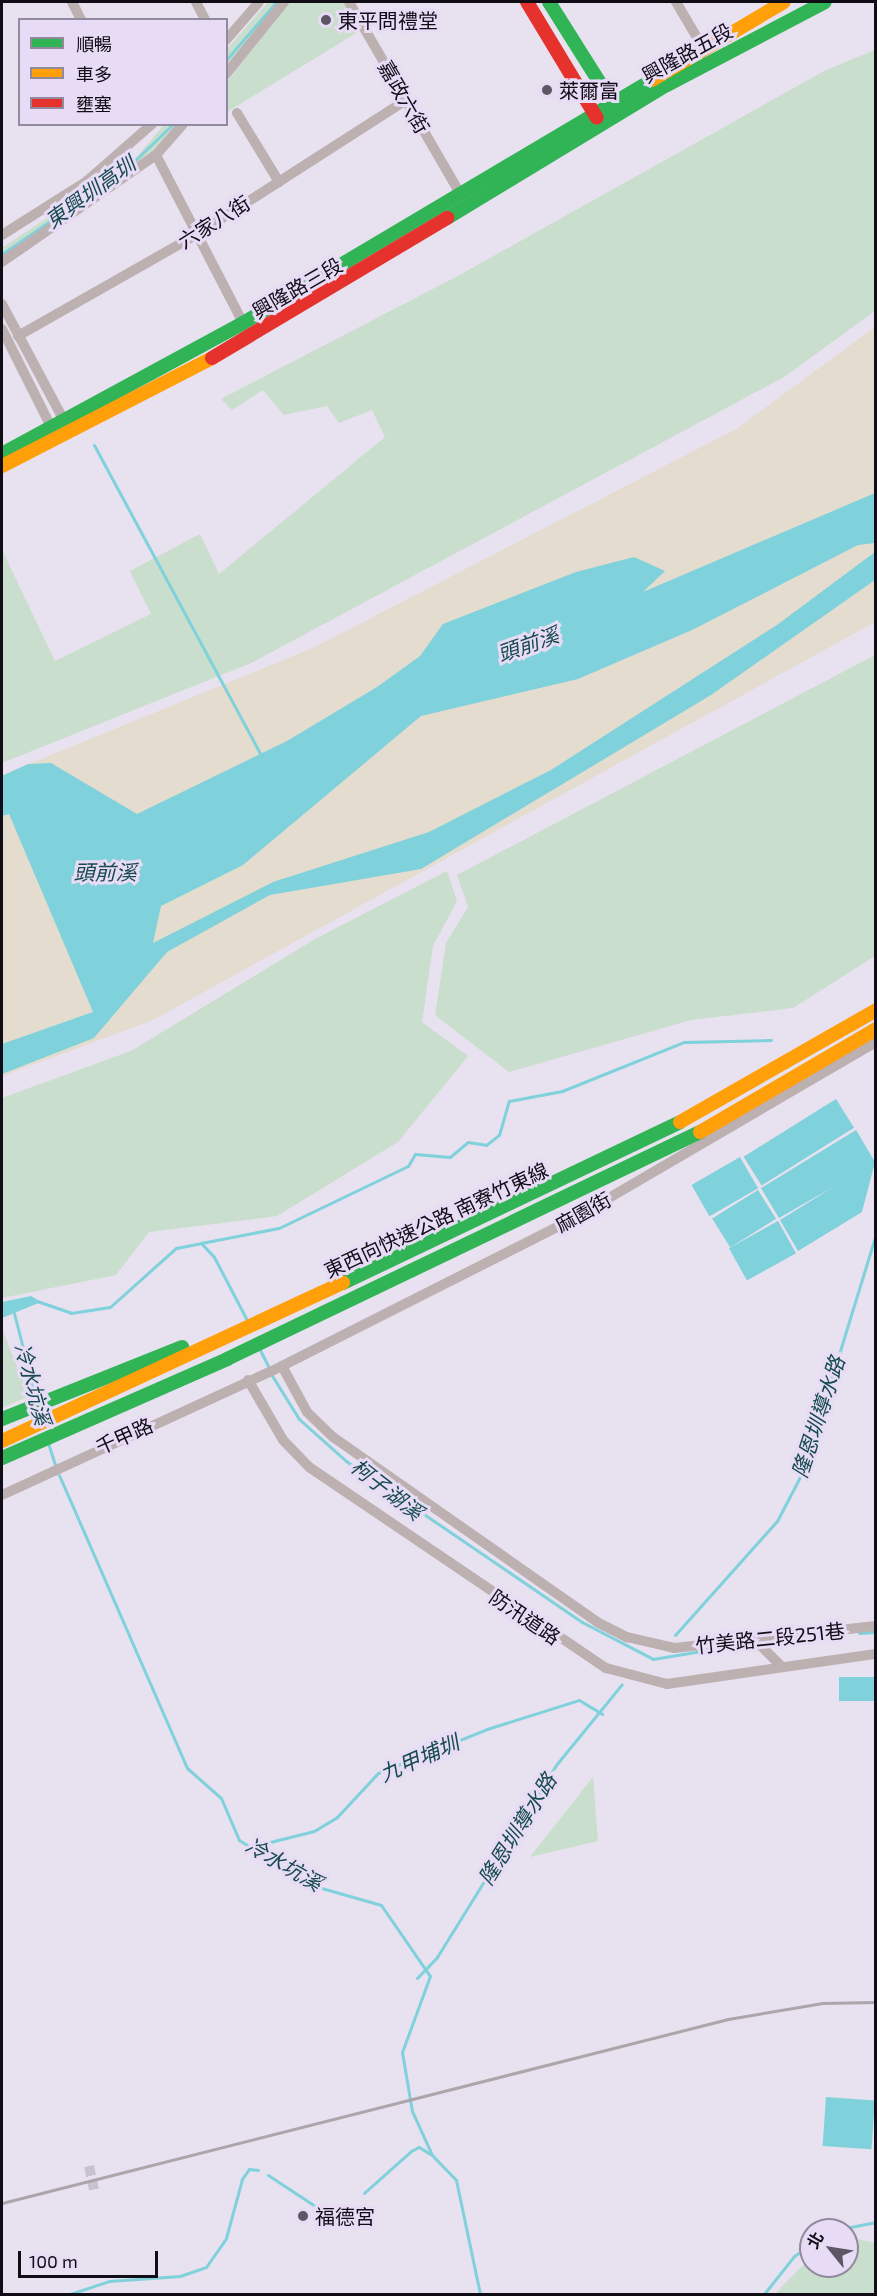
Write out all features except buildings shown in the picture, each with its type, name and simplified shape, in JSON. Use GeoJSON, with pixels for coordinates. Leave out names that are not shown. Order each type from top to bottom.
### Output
{"type":"FeatureCollection","features":[{"type":"Feature","properties":{"kind":"main road"},"geometry":{"type":"LineString","coordinates":[[526,2],[601,126]]}},
{"type":"Feature","properties":{"kind":"main road"},"geometry":{"type":"LineString","coordinates":[[549,2],[619,114]]}},
{"type":"Feature","properties":{"kind":"main road","name":"興隆路五段"},"geometry":{"type":"LineString","coordinates":[[594,111],[702,46],[784,2]]}},
{"type":"Feature","properties":{"kind":"main road","name":"興隆路五段"},"geometry":{"type":"LineString","coordinates":[[601,126],[825,2]]}},
{"type":"Feature","properties":{"kind":"main road","name":"興隆路三段"},"geometry":{"type":"LineString","coordinates":[[2,466],[594,111]]}},
{"type":"Feature","properties":{"kind":"main road","name":"興隆路三段"},"geometry":{"type":"LineString","coordinates":[[2,454],[61,429],[326,295],[601,126]]}},
{"type":"Feature","properties":{"kind":"main road","name":"東西向快速公路 南寮竹東線"},"geometry":{"type":"LineString","coordinates":[[2,1442],[633,1149],[876,1010]]}},
{"type":"Feature","properties":{"kind":"main road","name":"東西向快速公路 南寮竹東線"},"geometry":{"type":"LineString","coordinates":[[2,1458],[84,1423],[731,1118],[876,1029]]}},
{"type":"Feature","properties":{"kind":"main road"},"geometry":{"type":"LineString","coordinates":[[2,1419],[327,1293]]}},
{"type":"Feature","properties":{"kind":"main road"},"geometry":{"type":"LineString","coordinates":[[2,1468],[84,1423]]}},
{"type":"Feature","properties":{"kind":"street"},"geometry":{"type":"LineString","coordinates":[[72,2],[80,18]]}},
{"type":"Feature","properties":{"kind":"street"},"geometry":{"type":"LineString","coordinates":[[196,2],[205,18]]}},
{"type":"Feature","properties":{"kind":"street"},"geometry":{"type":"LineString","coordinates":[[228,38],[259,2]]}},
{"type":"Feature","properties":{"kind":"street"},"geometry":{"type":"LineString","coordinates":[[228,72],[284,2]]}},
{"type":"Feature","properties":{"kind":"street","name":"嘉政六街"},"geometry":{"type":"LineString","coordinates":[[349,2],[459,192]]}},
{"type":"Feature","properties":{"kind":"street"},"geometry":{"type":"LineString","coordinates":[[676,2],[702,46]]}},
{"type":"Feature","properties":{"kind":"street","name":"六家八街"},"geometry":{"type":"LineString","coordinates":[[9,341],[198,233],[406,100]]}},
{"type":"Feature","properties":{"kind":"street"},"geometry":{"type":"LineString","coordinates":[[237,113],[279,182]]}},
{"type":"Feature","properties":{"kind":"street"},"geometry":{"type":"LineString","coordinates":[[2,262],[156,155],[181,126]]}},
{"type":"Feature","properties":{"kind":"street"},"geometry":{"type":"LineString","coordinates":[[2,235],[87,181],[145,127]]}},
{"type":"Feature","properties":{"kind":"street"},"geometry":{"type":"LineString","coordinates":[[156,155],[243,323]]}},
{"type":"Feature","properties":{"kind":"street"},"geometry":{"type":"LineString","coordinates":[[2,304],[9,341]]}},
{"type":"Feature","properties":{"kind":"street"},"geometry":{"type":"LineString","coordinates":[[2,329],[61,429]]}},
{"type":"Feature","properties":{"kind":"street","name":"麻園街"},"geometry":{"type":"LineString","coordinates":[[248,1380],[282,1366],[573,1219],[876,1042]]}},
{"type":"Feature","properties":{"kind":"street","name":"竹美路二段251巷"},"geometry":{"type":"LineString","coordinates":[[282,1366],[307,1412],[361,1458],[597,1622],[627,1638],[665,1646],[876,1626]]}},
{"type":"Feature","properties":{"kind":"street","name":"千甲路"},"geometry":{"type":"LineString","coordinates":[[2,1495],[248,1380]]}},
{"type":"Feature","properties":{"kind":"street","name":"防汛道路"},"geometry":{"type":"LineString","coordinates":[[248,1380],[283,1440],[309,1467],[606,1668],[667,1684],[780,1665],[876,1654]]}},
{"type":"Feature","properties":{"kind":"street"},"geometry":{"type":"LineString","coordinates":[[753,1638],[780,1665]]}},
{"type":"Feature","properties":{"kind":"green space"},"geometry":{"type":"Polygon","coordinates":[[[268,2],[280,2],[228,64],[228,48],[268,2]]]}},
{"type":"Feature","properties":{"kind":"green space"},"geometry":{"type":"Polygon","coordinates":[[[289,2],[346,2],[363,29],[228,111],[228,81],[289,2]]]}},
{"type":"Feature","properties":{"kind":"green space"},"geometry":{"type":"Polygon","coordinates":[[[875,50],[875,311],[784,377],[251,663],[2,763],[2,550],[55,661],[151,614],[130,571],[200,534],[219,574],[385,437],[372,410],[339,423],[327,406],[284,415],[263,390],[232,410],[221,399],[456,277],[826,70],[875,50]]]}},
{"type":"Feature","properties":{"kind":"green space"},"geometry":{"type":"Polygon","coordinates":[[[163,126],[176,126],[159,147],[2,257],[2,248],[135,159],[163,126]]]}},
{"type":"Feature","properties":{"kind":"green space"},"geometry":{"type":"Polygon","coordinates":[[[875,655],[875,956],[793,1008],[691,1020],[509,1072],[435,1015],[446,943],[468,907],[457,875],[875,655]]]}},
{"type":"Feature","properties":{"kind":"green space"},"geometry":{"type":"Polygon","coordinates":[[[447,871],[457,901],[433,946],[422,1022],[468,1056],[398,1142],[277,1216],[149,1232],[116,1275],[2,1298],[2,1098],[131,1051],[315,939],[447,871]]]}},
{"type":"Feature","properties":{"kind":"green space"},"geometry":{"type":"Polygon","coordinates":[[[2,1329],[29,1396],[2,1408],[2,1329]]]}},
{"type":"Feature","properties":{"kind":"green space"},"geometry":{"type":"Polygon","coordinates":[[[593,1777],[598,1841],[530,1857],[593,1777]]]}},
{"type":"Feature","properties":{"kind":"green space"},"geometry":{"type":"Polygon","coordinates":[[[859,2240],[875,2243],[875,2294],[775,2294],[799,2269],[799,2278],[859,2278],[859,2240]]]}},
{"type":"Feature","properties":{"kind":"sand"},"geometry":{"type":"Polygon","coordinates":[[[875,327],[875,622],[151,1021],[2,1076],[2,775],[313,648],[738,428],[875,327]]]}},
{"type":"Feature","properties":{"kind":"water","name":"頭前溪"},"geometry":{"type":"Polygon","coordinates":[[[875,493],[875,543],[858,545],[692,630],[578,679],[421,716],[243,865],[161,906],[153,943],[273,882],[429,832],[551,770],[777,625],[875,552],[875,580],[711,695],[421,869],[270,895],[167,952],[94,1038],[2,1074],[2,1044],[93,1012],[9,814],[2,816],[2,776],[28,764],[51,763],[137,814],[287,741],[377,687],[420,656],[443,624],[576,572],[634,557],[665,571],[643,592],[875,493]]]}},
{"type":"Feature","properties":{"kind":"water"},"geometry":{"type":"Polygon","coordinates":[[[836,1099],[854,1128],[762,1186],[744,1157],[836,1099]]]}},
{"type":"Feature","properties":{"kind":"water"},"geometry":{"type":"Polygon","coordinates":[[[856,1130],[875,1162],[862,1212],[798,1251],[780,1220],[835,1186],[779,1218],[761,1188],[856,1130]]]}},
{"type":"Feature","properties":{"kind":"water"},"geometry":{"type":"Polygon","coordinates":[[[740,1157],[758,1188],[710,1216],[692,1185],[740,1157]]]}},
{"type":"Feature","properties":{"kind":"water"},"geometry":{"type":"Polygon","coordinates":[[[758,1190],[776,1219],[730,1247],[712,1219],[758,1190]]]}},
{"type":"Feature","properties":{"kind":"water"},"geometry":{"type":"Polygon","coordinates":[[[778,1221],[796,1253],[747,1281],[729,1248],[778,1221]]]}},
{"type":"Feature","properties":{"kind":"water"},"geometry":{"type":"Polygon","coordinates":[[[31,1296],[41,1302],[2,1318],[2,1302],[31,1296]]]}},
{"type":"Feature","properties":{"kind":"water"},"geometry":{"type":"Polygon","coordinates":[[[839,1677],[875,1677],[875,1701],[839,1701],[839,1677]]]}},
{"type":"Feature","properties":{"kind":"water"},"geometry":{"type":"Polygon","coordinates":[[[826,2097],[875,2100],[871,2149],[823,2146],[826,2097]]]}},
{"type":"Feature","properties":{"kind":"waterway","name":"東興圳高圳"},"geometry":{"type":"LineString","coordinates":[[228,58],[276,2]]}},
{"type":"Feature","properties":{"kind":"waterway","name":"東興圳高圳"},"geometry":{"type":"LineString","coordinates":[[2,254],[127,168],[171,126]]}},
{"type":"Feature","properties":{"kind":"waterway"},"geometry":{"type":"LineString","coordinates":[[94,445],[262,757]]}},
{"type":"Feature","properties":{"kind":"waterway"},"geometry":{"type":"LineString","coordinates":[[201,1243],[279,1228],[408,1166],[415,1154],[450,1157],[468,1142],[486,1145],[499,1135],[509,1101],[562,1091],[684,1042],[771,1040]]}},
{"type":"Feature","properties":{"kind":"waterway","name":"隆恩圳導水路"},"geometry":{"type":"LineString","coordinates":[[675,1635],[777,1521],[803,1471],[876,1233]]}},
{"type":"Feature","properties":{"kind":"waterway","name":"柯子湖溪"},"geometry":{"type":"LineString","coordinates":[[37,1301],[71,1313],[110,1307],[176,1248],[201,1243],[214,1257],[248,1322]]}},
{"type":"Feature","properties":{"kind":"waterway","name":"冷水坑溪"},"geometry":{"type":"LineString","coordinates":[[14,1313],[36,1399]]}},
{"type":"Feature","properties":{"kind":"waterway","name":"柯子湖溪"},"geometry":{"type":"LineString","coordinates":[[260,1350],[269,1368]]}},
{"type":"Feature","properties":{"kind":"waterway","name":"柯子湖溪"},"geometry":{"type":"LineString","coordinates":[[271,1374],[299,1419],[346,1461],[582,1622],[653,1659],[719,1648]]}},
{"type":"Feature","properties":{"kind":"waterway","name":"冷水坑溪"},"geometry":{"type":"LineString","coordinates":[[48,1443],[55,1464]]}},
{"type":"Feature","properties":{"kind":"waterway","name":"冷水坑溪"},"geometry":{"type":"LineString","coordinates":[[59,1475],[187,1768],[221,1798],[239,1840],[311,1885],[381,1905],[430,1976],[402,2052],[412,2111],[432,2155],[456,2180],[480,2294]]}},
{"type":"Feature","properties":{"kind":"waterway","name":"柯子湖溪"},"geometry":{"type":"LineString","coordinates":[[859,1633],[876,1632]]}},
{"type":"Feature","properties":{"kind":"waterway","name":"隆恩圳導水路"},"geometry":{"type":"LineString","coordinates":[[417,1978],[437,1957],[556,1765],[622,1684]]}},
{"type":"Feature","properties":{"kind":"waterway","name":"九甲埔圳"},"geometry":{"type":"LineString","coordinates":[[250,1847],[314,1831],[337,1817],[378,1773],[487,1729],[579,1700],[602,1714]]}},
{"type":"Feature","properties":{"kind":"waterway","name":"隆恩圳導水路"},"geometry":{"type":"LineString","coordinates":[[364,2193],[411,2151],[419,2147],[430,2154]]}},
{"type":"Feature","properties":{"kind":"waterway"},"geometry":{"type":"LineString","coordinates":[[70,2294],[109,2281],[180,2276],[206,2267],[226,2238],[242,2179],[249,2169],[258,2170]]}},
{"type":"Feature","properties":{"kind":"waterway"},"geometry":{"type":"LineString","coordinates":[[268,2175],[321,2210]]}},
{"type":"Feature","properties":{"kind":"waterway","name":"冷水坑溪"},"geometry":{"type":"LineString","coordinates":[[859,2225],[876,2222]]}},
{"type":"Feature","properties":{"kind":"waterway","name":"冷水坑溪"},"geometry":{"type":"LineString","coordinates":[[764,2294],[799,2253]]}},
{"type":"Feature","properties":{"kind":"tunnel"},"geometry":{"type":"LineString","coordinates":[[89,2166],[94,2189]]}},
{"type":"Feature","properties":{"kind":"railway"},"geometry":{"type":"LineString","coordinates":[[2,2203],[728,2019],[823,2003],[876,2002]]}},
{"type":"Feature","properties":{"kind":"traffic: fast"},"geometry":{"type":"LineString","coordinates":[[549,2],[615,107]]}},
{"type":"Feature","properties":{"kind":"traffic: fast"},"geometry":{"type":"LineString","coordinates":[[447,218],[667,85],[825,2]]}},
{"type":"Feature","properties":{"kind":"traffic: fast"},"geometry":{"type":"LineString","coordinates":[[2,454],[243,323],[652,80]]}},
{"type":"Feature","properties":{"kind":"traffic: fast"},"geometry":{"type":"LineString","coordinates":[[343,1283],[680,1122]]}},
{"type":"Feature","properties":{"kind":"traffic: fast"},"geometry":{"type":"LineString","coordinates":[[2,1458],[227,1359],[700,1132]]}},
{"type":"Feature","properties":{"kind":"traffic: fast"},"geometry":{"type":"LineString","coordinates":[[2,1419],[182,1347]]}},
{"type":"Feature","properties":{"kind":"traffic: slow"},"geometry":{"type":"LineString","coordinates":[[652,80],[784,2]]}},
{"type":"Feature","properties":{"kind":"traffic: slow"},"geometry":{"type":"LineString","coordinates":[[2,466],[212,358]]}},
{"type":"Feature","properties":{"kind":"traffic: slow"},"geometry":{"type":"LineString","coordinates":[[680,1122],[876,1010]]}},
{"type":"Feature","properties":{"kind":"traffic: slow"},"geometry":{"type":"LineString","coordinates":[[700,1132],[876,1029]]}},
{"type":"Feature","properties":{"kind":"traffic: slow"},"geometry":{"type":"LineString","coordinates":[[2,1441],[343,1283]]}},
{"type":"Feature","properties":{"kind":"traffic: jam"},"geometry":{"type":"LineString","coordinates":[[527,2],[597,118]]}},
{"type":"Feature","properties":{"kind":"traffic: jam"},"geometry":{"type":"LineString","coordinates":[[212,358],[447,218]]}},
{"type":"Feature","properties":{"kind":"place","name":"東平問禮堂"},"geometry":{"type":"Point","coordinates":[326,20]}},
{"type":"Feature","properties":{"kind":"place","name":"萊爾富"},"geometry":{"type":"Point","coordinates":[547,90]}},
{"type":"Feature","properties":{"kind":"place","name":"福德宮"},"geometry":{"type":"Point","coordinates":[303,2216]}}]}
